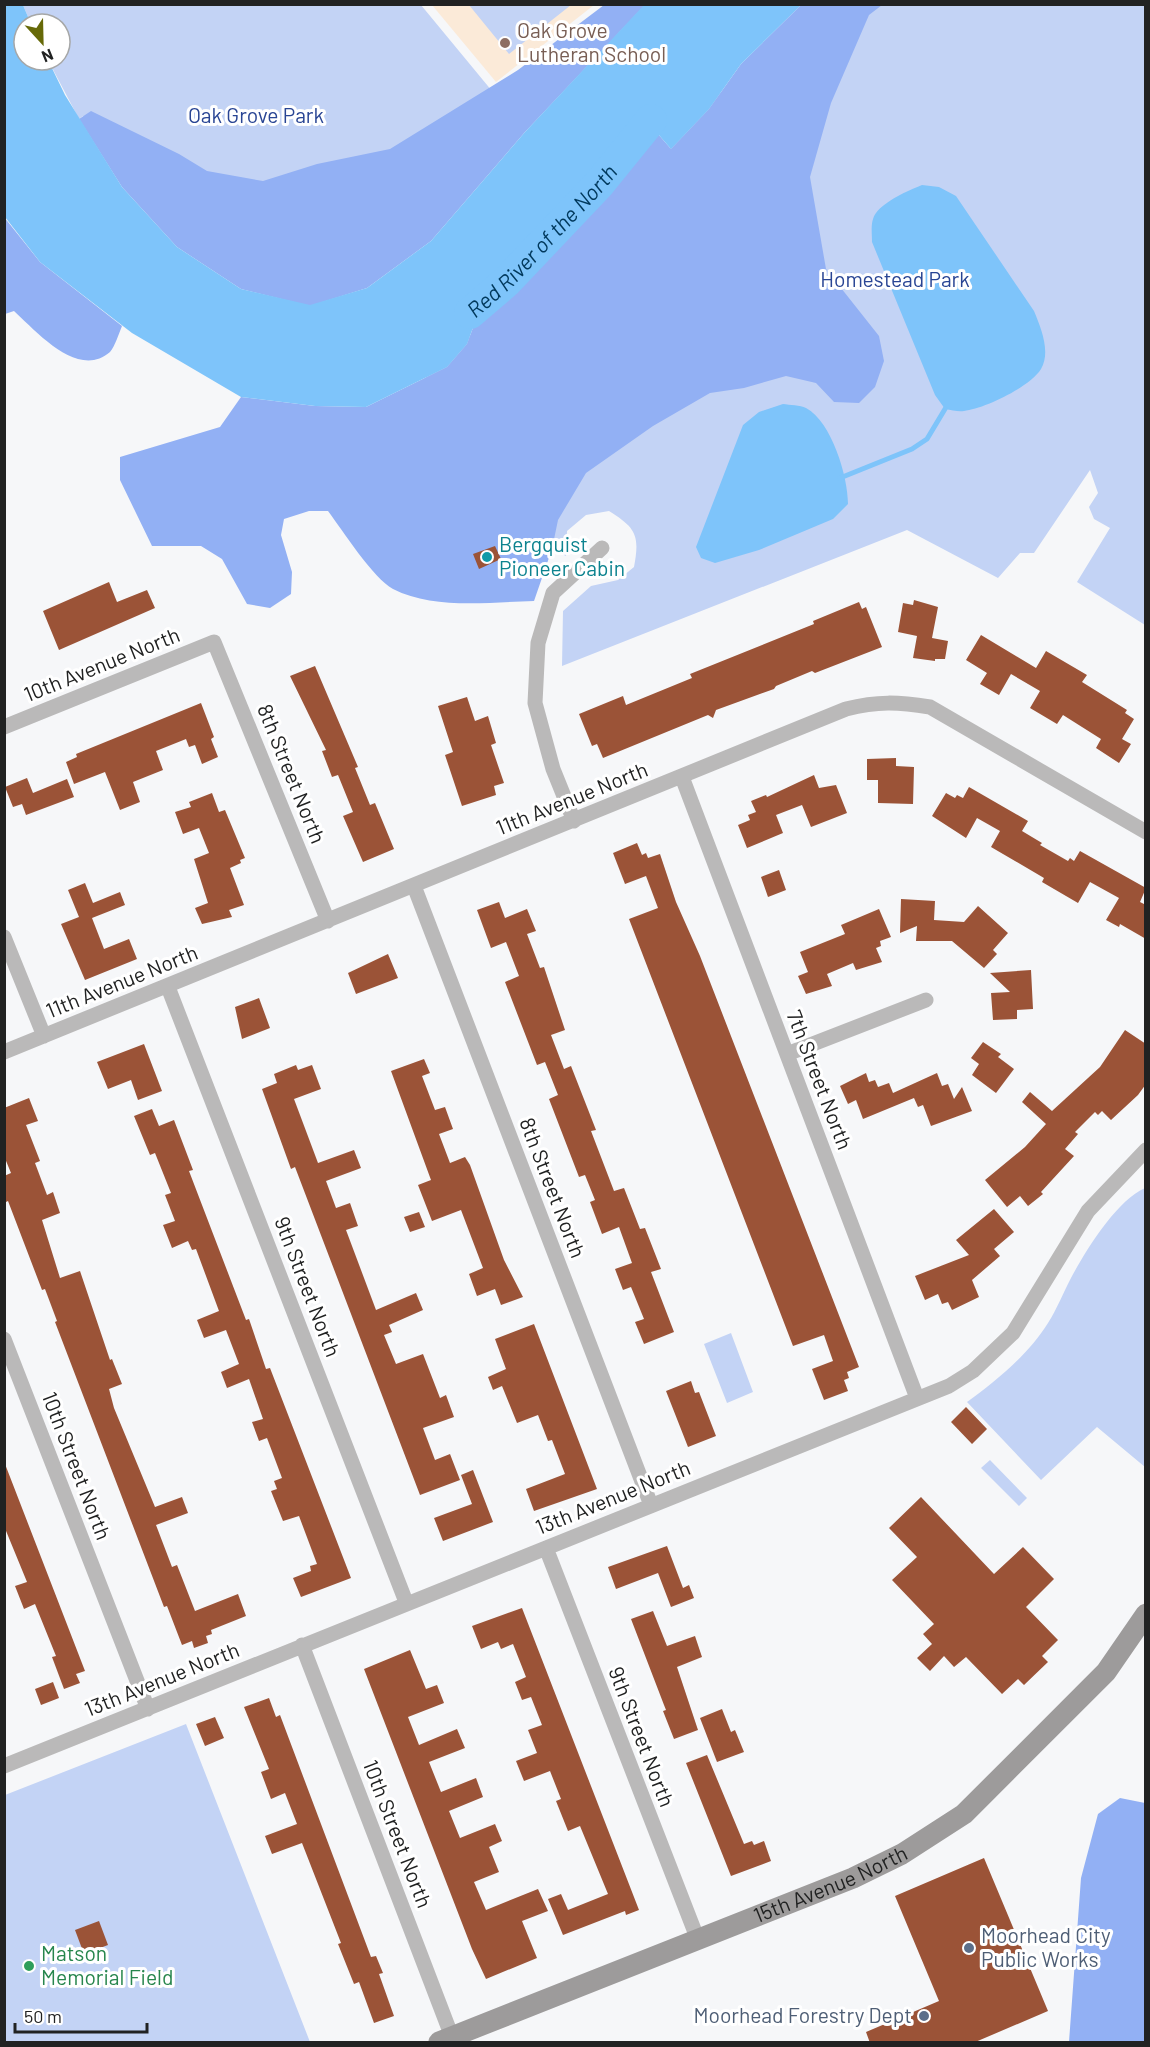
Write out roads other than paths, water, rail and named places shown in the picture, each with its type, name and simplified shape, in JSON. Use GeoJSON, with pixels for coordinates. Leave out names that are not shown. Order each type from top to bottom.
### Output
{"type":"FeatureCollection","features":[{"type":"Feature","properties":{"kind":"main road","name":"15th Avenue North"},"geometry":{"type":"LineString","coordinates":[[446,2040],[853,1878],[902,1854],[964,1814],[1106,1672],[1146,1614]]}},
{"type":"Feature","properties":{"kind":"street"},"geometry":{"type":"LineString","coordinates":[[574,821],[553,769],[535,703],[538,643],[553,593],[602,548]]}},
{"type":"Feature","properties":{"kind":"street","name":"10th Avenue North"},"geometry":{"type":"LineString","coordinates":[[4,727],[214,642]]}},
{"type":"Feature","properties":{"kind":"street","name":"8th Street North"},"geometry":{"type":"LineString","coordinates":[[214,642],[328,921]]}},
{"type":"Feature","properties":{"kind":"street","name":"11th Avenue North"},"geometry":{"type":"LineString","coordinates":[[4,1053],[846,710],[893,701],[930,707],[1146,832]]}},
{"type":"Feature","properties":{"kind":"street","name":"7th Street North"},"geometry":{"type":"LineString","coordinates":[[682,777],[917,1398]]}},
{"type":"Feature","properties":{"kind":"street","name":"8th Street North"},"geometry":{"type":"LineString","coordinates":[[414,886],[651,1505]]}},
{"type":"Feature","properties":{"kind":"street"},"geometry":{"type":"LineString","coordinates":[[4,937],[44,1036]]}},
{"type":"Feature","properties":{"kind":"street","name":"9th Street North"},"geometry":{"type":"LineString","coordinates":[[168,987],[406,1602]]}},
{"type":"Feature","properties":{"kind":"street"},"geometry":{"type":"LineString","coordinates":[[787,1054],[926,1000]]}},
{"type":"Feature","properties":{"kind":"street","name":"13th Avenue North"},"geometry":{"type":"LineString","coordinates":[[4,1766],[406,1602],[949,1386],[973,1371],[1012,1333],[1088,1211],[1145,1151]]}},
{"type":"Feature","properties":{"kind":"street","name":"10th Street North"},"geometry":{"type":"LineString","coordinates":[[4,1339],[148,1709]]}},
{"type":"Feature","properties":{"kind":"street","name":"9th Street North"},"geometry":{"type":"LineString","coordinates":[[546,1548],[698,1940]]}},
{"type":"Feature","properties":{"kind":"street","name":"10th Street North"},"geometry":{"type":"LineString","coordinates":[[302,1645],[446,2040]]}},
{"type":"Feature","properties":{"kind":"water"},"geometry":{"type":"Polygon","coordinates":[[[5,4],[23,5],[26,12],[12,12],[12,72],[54,72],[65,95],[122,187],[177,247],[241,289],[310,305],[367,288],[431,241],[525,132],[644,5],[801,5],[741,64],[709,109],[671,149],[652,127],[522,261],[478,314],[467,344],[447,367],[366,407],[315,406],[241,397],[132,333],[40,262],[5,217],[5,4]]]}},
{"type":"Feature","properties":{"kind":"water"},"geometry":{"type":"Polygon","coordinates":[[[922,185],[939,187],[956,196],[1034,311],[1044,340],[1044,362],[1035,376],[1006,396],[973,409],[959,411],[945,409],[935,395],[872,242],[872,223],[876,213],[891,200],[922,185]]]}},
{"type":"Feature","properties":{"kind":"water"},"geometry":{"type":"Polygon","coordinates":[[[783,404],[806,408],[824,425],[842,465],[848,504],[833,519],[759,550],[715,563],[701,558],[696,547],[743,425],[759,412],[783,404]]]}},
{"type":"Feature","properties":{"kind":"waterway","name":"Red River of the North"},"geometry":{"type":"LineString","coordinates":[[470,313],[506,282],[599,184],[651,120]]}},
{"type":"Feature","properties":{"kind":"waterway"},"geometry":{"type":"LineString","coordinates":[[840,478],[912,449],[927,439],[945,409]]}},
{"type":"Feature","properties":{"kind":"place","name":"Oak Grove Lutheran School"},"geometry":{"type":"Point","coordinates":[505,43]}},
{"type":"Feature","properties":{"kind":"place","name":"Bergquist Pioneer Cabin"},"geometry":{"type":"Point","coordinates":[487,557]}},
{"type":"Feature","properties":{"kind":"place","name":"Moorhead City Public Works"},"geometry":{"type":"Point","coordinates":[969,1948]}},
{"type":"Feature","properties":{"kind":"place","name":"Matson Memorial Field"},"geometry":{"type":"Point","coordinates":[29,1966]}},
{"type":"Feature","properties":{"kind":"place","name":"Moorhead Forestry Dept"},"geometry":{"type":"Point","coordinates":[924,2016]}},
{"type":"Feature","properties":{"kind":"park label","name":"Oak Grove Park"},"geometry":{"type":"Point","coordinates":[256,116]}},
{"type":"Feature","properties":{"kind":"park label","name":"Homestead Park"},"geometry":{"type":"Point","coordinates":[895,280]}}]}
